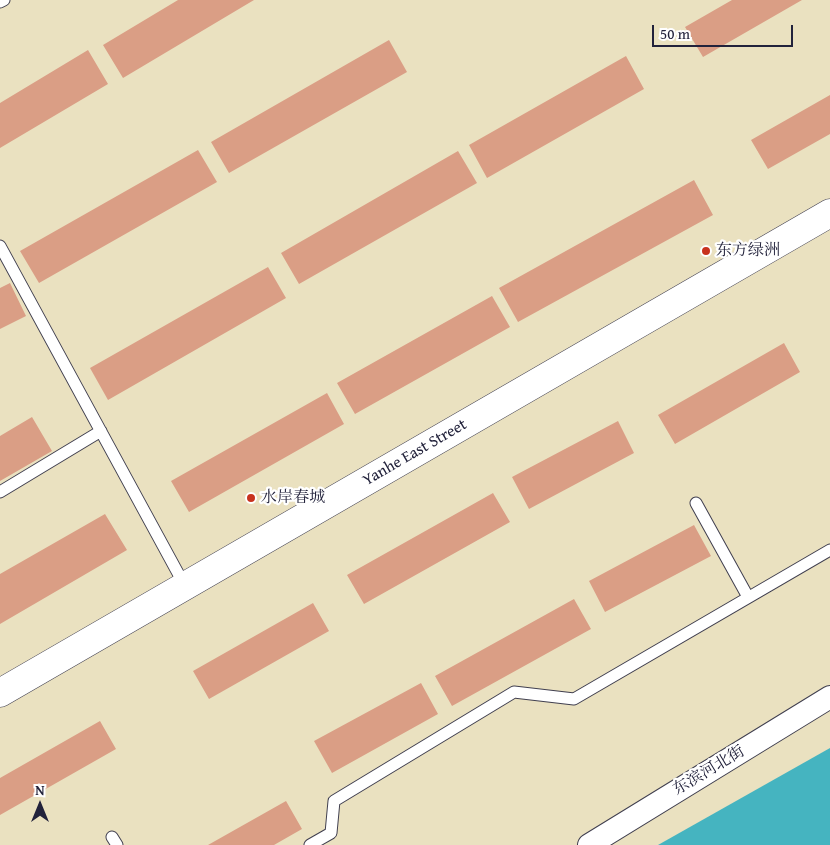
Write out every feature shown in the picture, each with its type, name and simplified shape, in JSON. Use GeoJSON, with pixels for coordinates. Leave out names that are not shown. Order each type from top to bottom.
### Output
{"type":"FeatureCollection","features":[{"type":"Feature","properties":{"kind":"street","name":"Yanhe East Street"},"geometry":{"type":"LineString","coordinates":[[0,693],[830,213]]}},
{"type":"Feature","properties":{"kind":"street","name":"东滨河北街"},"geometry":{"type":"LineString","coordinates":[[589,845],[830,697]]}},
{"type":"Feature","properties":{"kind":"lane"},"geometry":{"type":"LineString","coordinates":[[0,2],[4,0]]}},
{"type":"Feature","properties":{"kind":"lane"},"geometry":{"type":"LineString","coordinates":[[0,246],[185,586]]}},
{"type":"Feature","properties":{"kind":"lane"},"geometry":{"type":"LineString","coordinates":[[0,492],[102,432]]}},
{"type":"Feature","properties":{"kind":"lane"},"geometry":{"type":"LineString","coordinates":[[696,503],[748,597]]}},
{"type":"Feature","properties":{"kind":"lane"},"geometry":{"type":"LineString","coordinates":[[310,845],[331,832],[334,801],[514,692],[574,699],[830,550]]}},
{"type":"Feature","properties":{"kind":"water"},"geometry":{"type":"Polygon","coordinates":[[[830,748],[830,845],[658,845],[830,748]]]}},
{"type":"Feature","properties":{"kind":"building"},"geometry":{"type":"Polygon","coordinates":[[[178,0],[254,0],[123,78],[103,45],[178,0]]]}},
{"type":"Feature","properties":{"kind":"building"},"geometry":{"type":"Polygon","coordinates":[[[732,0],[802,0],[703,57],[685,27],[732,0]]]}},
{"type":"Feature","properties":{"kind":"building"},"geometry":{"type":"Polygon","coordinates":[[[389,40],[407,72],[229,173],[211,142],[389,40]]]}},
{"type":"Feature","properties":{"kind":"building"},"geometry":{"type":"Polygon","coordinates":[[[88,50],[108,84],[0,148],[0,103],[88,50]]]}},
{"type":"Feature","properties":{"kind":"building"},"geometry":{"type":"Polygon","coordinates":[[[626,56],[644,89],[487,178],[469,145],[626,56]]]}},
{"type":"Feature","properties":{"kind":"building"},"geometry":{"type":"Polygon","coordinates":[[[830,95],[830,134],[768,169],[751,140],[830,95]]]}},
{"type":"Feature","properties":{"kind":"building"},"geometry":{"type":"Polygon","coordinates":[[[198,150],[217,182],[39,283],[20,251],[198,150]]]}},
{"type":"Feature","properties":{"kind":"building"},"geometry":{"type":"Polygon","coordinates":[[[458,151],[477,183],[299,284],[281,253],[458,151]]]}},
{"type":"Feature","properties":{"kind":"building"},"geometry":{"type":"Polygon","coordinates":[[[694,180],[713,215],[518,322],[499,288],[694,180]]]}},
{"type":"Feature","properties":{"kind":"building"},"geometry":{"type":"Polygon","coordinates":[[[268,267],[286,298],[108,400],[90,368],[268,267]]]}},
{"type":"Feature","properties":{"kind":"building"},"geometry":{"type":"Polygon","coordinates":[[[10,283],[26,316],[0,329],[0,288],[10,283]]]}},
{"type":"Feature","properties":{"kind":"building"},"geometry":{"type":"Polygon","coordinates":[[[492,296],[510,327],[355,414],[337,383],[492,296]]]}},
{"type":"Feature","properties":{"kind":"building"},"geometry":{"type":"Polygon","coordinates":[[[784,343],[800,372],[675,444],[658,415],[784,343]]]}},
{"type":"Feature","properties":{"kind":"building"},"geometry":{"type":"Polygon","coordinates":[[[327,393],[344,424],[189,512],[171,481],[327,393]]]}},
{"type":"Feature","properties":{"kind":"building"},"geometry":{"type":"Polygon","coordinates":[[[32,417],[52,451],[0,481],[0,436],[32,417]]]}},
{"type":"Feature","properties":{"kind":"building"},"geometry":{"type":"Polygon","coordinates":[[[618,421],[634,453],[529,509],[512,477],[618,421]]]}},
{"type":"Feature","properties":{"kind":"building"},"geometry":{"type":"Polygon","coordinates":[[[493,493],[510,522],[364,604],[347,575],[493,493]]]}},
{"type":"Feature","properties":{"kind":"building"},"geometry":{"type":"Polygon","coordinates":[[[105,514],[127,550],[0,624],[0,574],[105,514]]]}},
{"type":"Feature","properties":{"kind":"building"},"geometry":{"type":"Polygon","coordinates":[[[694,525],[711,556],[605,612],[589,581],[694,525]]]}},
{"type":"Feature","properties":{"kind":"building"},"geometry":{"type":"Polygon","coordinates":[[[574,599],[591,629],[452,706],[435,676],[574,599]]]}},
{"type":"Feature","properties":{"kind":"building"},"geometry":{"type":"Polygon","coordinates":[[[313,603],[329,631],[209,699],[193,671],[313,603]]]}},
{"type":"Feature","properties":{"kind":"building"},"geometry":{"type":"Polygon","coordinates":[[[421,683],[438,714],[332,773],[314,741],[421,683]]]}},
{"type":"Feature","properties":{"kind":"building"},"geometry":{"type":"Polygon","coordinates":[[[100,721],[116,749],[0,815],[0,778],[100,721]]]}},
{"type":"Feature","properties":{"kind":"building"},"geometry":{"type":"Polygon","coordinates":[[[286,801],[302,829],[274,845],[208,845],[286,801]]]}},
{"type":"Feature","properties":{"kind":"place","name":"东方绿洲"},"geometry":{"type":"Point","coordinates":[706,251]}},
{"type":"Feature","properties":{"kind":"place","name":"水岸春城"},"geometry":{"type":"Point","coordinates":[251,498]}}]}
